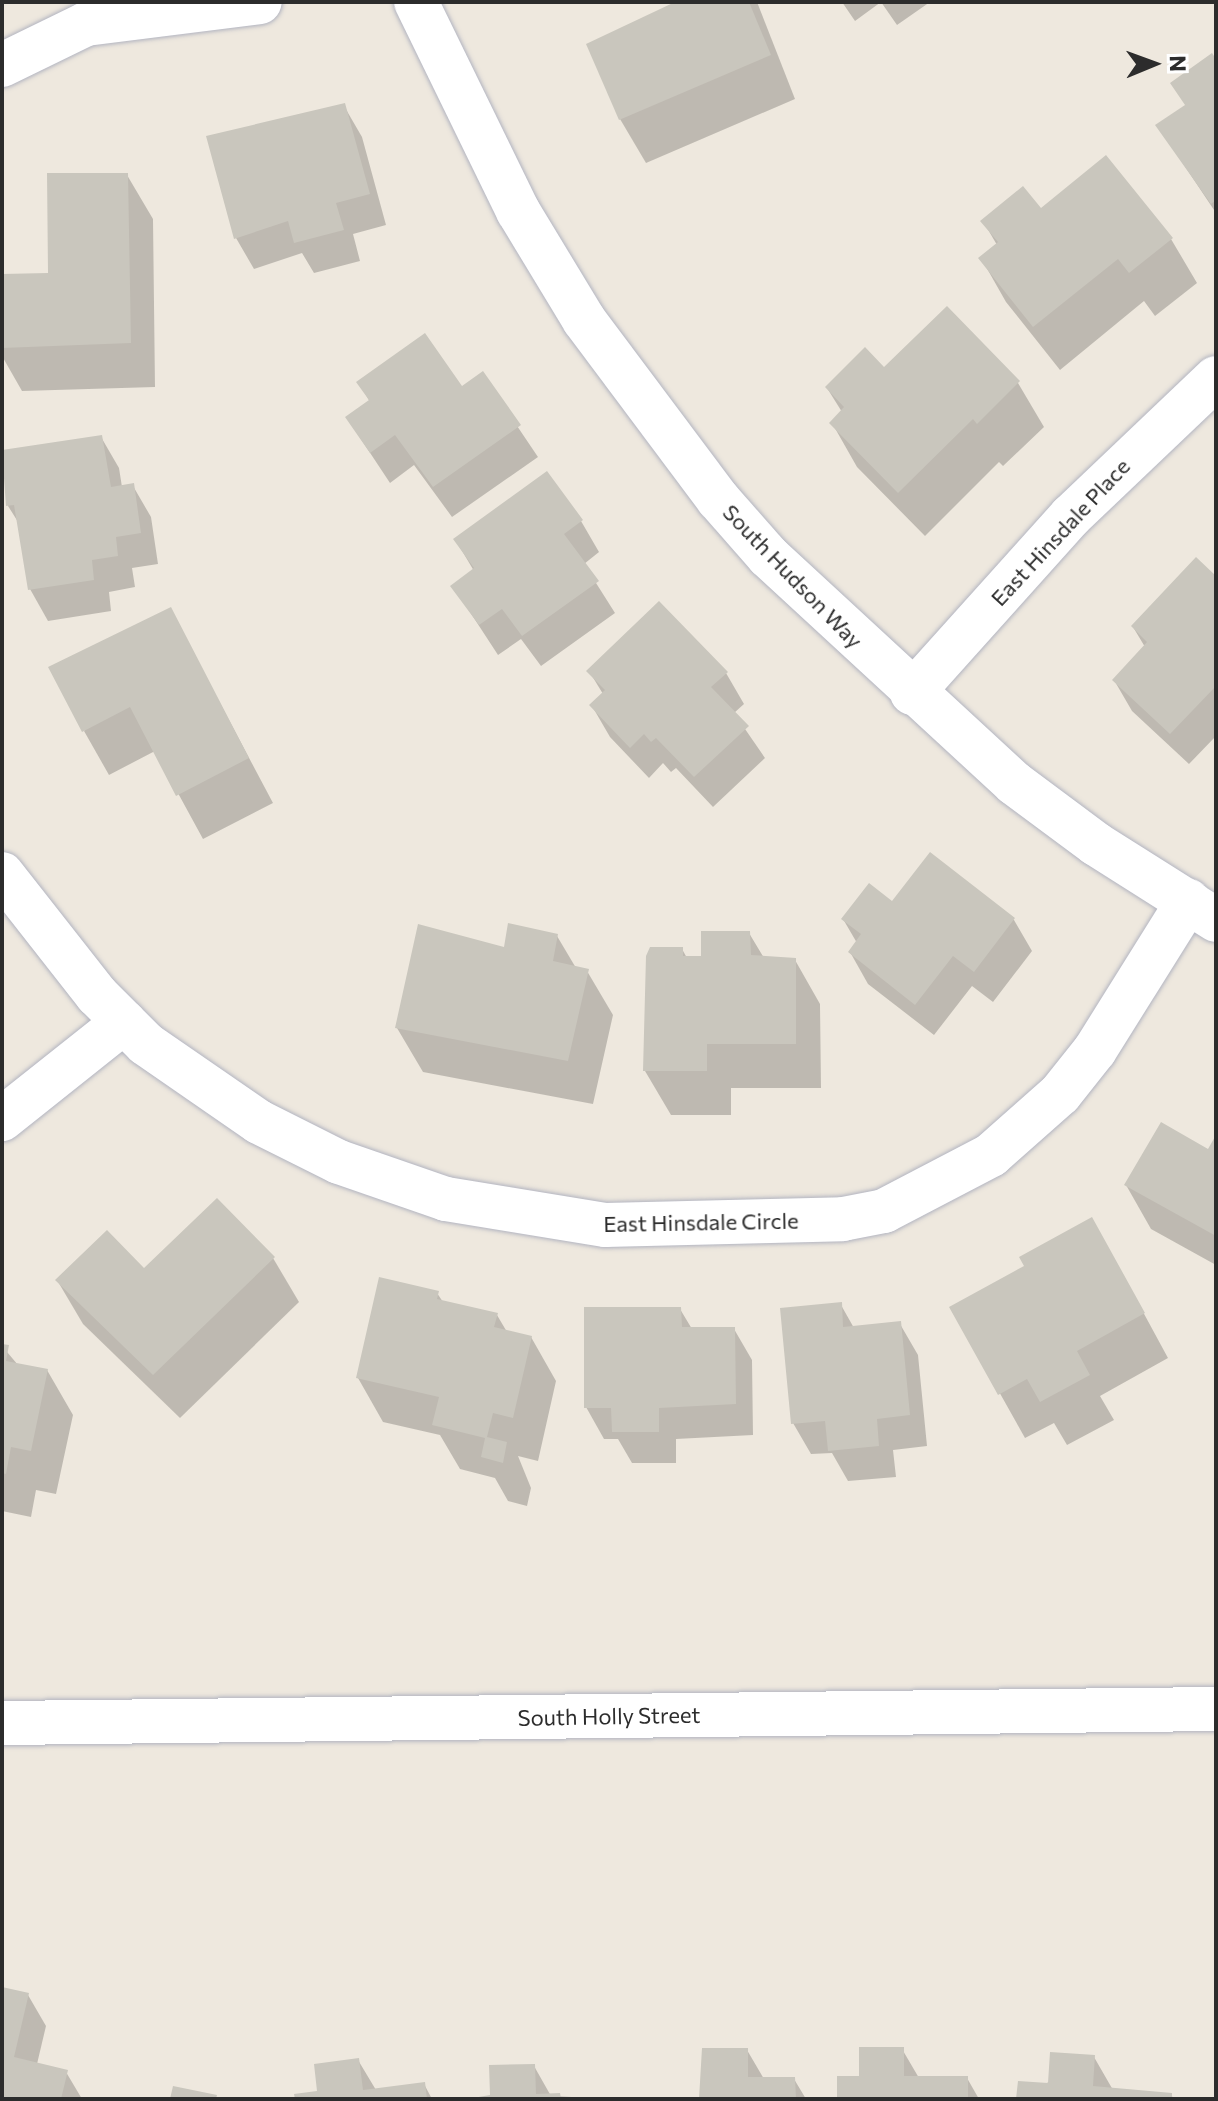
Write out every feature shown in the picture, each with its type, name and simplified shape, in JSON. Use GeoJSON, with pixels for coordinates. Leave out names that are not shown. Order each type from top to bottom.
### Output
{"type":"FeatureCollection","features":[{"type":"Feature","properties":{"kind":"street"},"geometry":{"type":"LineString","coordinates":[[2,65],[86,24],[260,2]]}},
{"type":"Feature","properties":{"kind":"street","name":"South Hudson Way"},"geometry":{"type":"LineString","coordinates":[[416,2],[518,211],[584,320],[758,544],[912,693],[1014,783],[1096,844],[1202,910]]}},
{"type":"Feature","properties":{"kind":"street","name":"East Hinsdale Place"},"geometry":{"type":"LineString","coordinates":[[912,693],[1081,506],[1216,378]]}},
{"type":"Feature","properties":{"kind":"street","name":"East Hinsdale Circle"},"geometry":{"type":"LineString","coordinates":[[2,874],[97,995],[124,1022],[204,1087],[259,1122],[339,1162],[446,1199],[605,1225],[843,1219],[884,1211],[991,1155],[1060,1094],[1202,910]]}},
{"type":"Feature","properties":{"kind":"street"},"geometry":{"type":"LineString","coordinates":[[2,1119],[124,1022]]}},
{"type":"Feature","properties":{"kind":"street","name":"South Holly Street"},"geometry":{"type":"LineString","coordinates":[[2,1723],[1216,1709]]}},
{"type":"Feature","properties":{"kind":"building"},"geometry":{"type":"Polygon","coordinates":[[[675,2],[749,2],[771,55],[619,120],[586,44],[675,2]]]}},
{"type":"Feature","properties":{"kind":"building"},"geometry":{"type":"Polygon","coordinates":[[[1212,53],[1216,59],[1216,200],[1211,204],[1155,125],[1185,105],[1170,83],[1212,53]]]}},
{"type":"Feature","properties":{"kind":"building"},"geometry":{"type":"Polygon","coordinates":[[[345,103],[370,194],[336,203],[344,230],[294,243],[288,221],[234,239],[206,136],[345,103]]]}},
{"type":"Feature","properties":{"kind":"building"},"geometry":{"type":"Polygon","coordinates":[[[1106,155],[1173,238],[1129,273],[1118,259],[1033,327],[978,258],[998,242],[980,221],[1023,186],[1041,208],[1106,155]]]}},
{"type":"Feature","properties":{"kind":"building"},"geometry":{"type":"Polygon","coordinates":[[[47,173],[128,173],[131,343],[2,348],[2,274],[48,273],[47,173]]]}},
{"type":"Feature","properties":{"kind":"building"},"geometry":{"type":"Polygon","coordinates":[[[947,306],[1020,381],[977,424],[973,419],[898,493],[829,423],[844,407],[825,387],[865,347],[884,367],[947,306]]]}},
{"type":"Feature","properties":{"kind":"building"},"geometry":{"type":"Polygon","coordinates":[[[425,333],[462,386],[483,371],[521,425],[433,487],[395,435],[370,453],[345,417],[369,400],[356,382],[425,333]]]}},
{"type":"Feature","properties":{"kind":"building"},"geometry":{"type":"Polygon","coordinates":[[[102,435],[111,487],[134,483],[141,533],[116,537],[118,556],[92,560],[94,580],[28,590],[14,505],[6,506],[2,450],[102,435]]]}},
{"type":"Feature","properties":{"kind":"building"},"geometry":{"type":"Polygon","coordinates":[[[547,471],[583,520],[564,534],[599,581],[522,636],[502,609],[479,625],[450,586],[474,568],[453,539],[547,471]]]}},
{"type":"Feature","properties":{"kind":"building"},"geometry":{"type":"Polygon","coordinates":[[[1196,557],[1216,576],[1216,686],[1170,734],[1112,680],[1147,642],[1131,626],[1196,557]]]}},
{"type":"Feature","properties":{"kind":"building"},"geometry":{"type":"Polygon","coordinates":[[[659,601],[728,672],[711,687],[749,726],[694,777],[656,738],[651,742],[644,734],[630,748],[589,705],[605,690],[586,671],[659,601]]]}},
{"type":"Feature","properties":{"kind":"building"},"geometry":{"type":"Polygon","coordinates":[[[171,607],[249,758],[176,796],[130,707],[82,732],[48,667],[171,607]]]}},
{"type":"Feature","properties":{"kind":"building"},"geometry":{"type":"Polygon","coordinates":[[[930,852],[1015,918],[974,972],[953,956],[915,1005],[848,952],[861,934],[841,919],[869,883],[892,901],[930,852]]]}},
{"type":"Feature","properties":{"kind":"building"},"geometry":{"type":"Polygon","coordinates":[[[508,923],[558,934],[553,961],[589,969],[568,1061],[395,1028],[418,924],[504,947],[508,923]]]}},
{"type":"Feature","properties":{"kind":"building"},"geometry":{"type":"Polygon","coordinates":[[[701,931],[750,931],[751,955],[796,958],[796,1044],[707,1044],[707,1071],[643,1071],[646,956],[650,947],[683,947],[683,956],[701,956],[701,931]]]}},
{"type":"Feature","properties":{"kind":"building"},"geometry":{"type":"Polygon","coordinates":[[[1161,1122],[1208,1149],[1216,1135],[1216,1236],[1124,1185],[1161,1122]]]}},
{"type":"Feature","properties":{"kind":"building"},"geometry":{"type":"Polygon","coordinates":[[[217,1198],[275,1257],[153,1375],[55,1280],[107,1230],[144,1268],[217,1198]]]}},
{"type":"Feature","properties":{"kind":"building"},"geometry":{"type":"Polygon","coordinates":[[[1092,1217],[1145,1313],[1077,1351],[1090,1375],[1040,1402],[1027,1379],[998,1395],[949,1307],[1024,1266],[1019,1257],[1092,1217]]]}},
{"type":"Feature","properties":{"kind":"building"},"geometry":{"type":"Polygon","coordinates":[[[379,1277],[439,1291],[437,1299],[498,1313],[494,1327],[532,1336],[513,1418],[493,1413],[487,1437],[507,1442],[503,1463],[481,1457],[485,1438],[432,1425],[439,1397],[356,1378],[379,1277]]]}},
{"type":"Feature","properties":{"kind":"building"},"geometry":{"type":"Polygon","coordinates":[[[842,1302],[843,1327],[901,1321],[910,1415],[877,1419],[879,1446],[828,1451],[825,1421],[791,1424],[780,1308],[842,1302]]]}},
{"type":"Feature","properties":{"kind":"building"},"geometry":{"type":"Polygon","coordinates":[[[584,1307],[681,1307],[682,1327],[735,1327],[736,1404],[659,1408],[659,1432],[612,1432],[611,1408],[584,1408],[584,1307]]]}},
{"type":"Feature","properties":{"kind":"building"},"geometry":{"type":"Polygon","coordinates":[[[2,1344],[9,1345],[6,1361],[48,1369],[31,1451],[11,1447],[6,1474],[2,1473],[2,1344]]]}},
{"type":"Feature","properties":{"kind":"building"},"geometry":{"type":"Polygon","coordinates":[[[2,1987],[29,1993],[14,2057],[68,2070],[61,2099],[2,2099],[2,1987]]]}},
{"type":"Feature","properties":{"kind":"building"},"geometry":{"type":"Polygon","coordinates":[[[859,2047],[904,2047],[904,2076],[968,2076],[968,2099],[837,2099],[837,2076],[859,2076],[859,2047]]]}},
{"type":"Feature","properties":{"kind":"building"},"geometry":{"type":"Polygon","coordinates":[[[702,2048],[748,2048],[748,2077],[795,2077],[796,2099],[699,2099],[702,2048]]]}},
{"type":"Feature","properties":{"kind":"building"},"geometry":{"type":"Polygon","coordinates":[[[1050,2052],[1095,2055],[1093,2086],[1172,2093],[1172,2099],[1016,2099],[1018,2081],[1048,2083],[1050,2052]]]}},
{"type":"Feature","properties":{"kind":"building"},"geometry":{"type":"Polygon","coordinates":[[[359,2058],[363,2090],[425,2082],[427,2099],[295,2099],[294,2094],[317,2091],[314,2064],[359,2058]]]}},
{"type":"Feature","properties":{"kind":"building"},"geometry":{"type":"Polygon","coordinates":[[[535,2064],[536,2094],[560,2093],[561,2099],[467,2099],[490,2095],[489,2065],[535,2064]]]}},
{"type":"Feature","properties":{"kind":"building"},"geometry":{"type":"Polygon","coordinates":[[[173,2086],[217,2095],[216,2099],[170,2099],[173,2086]]]}}]}
